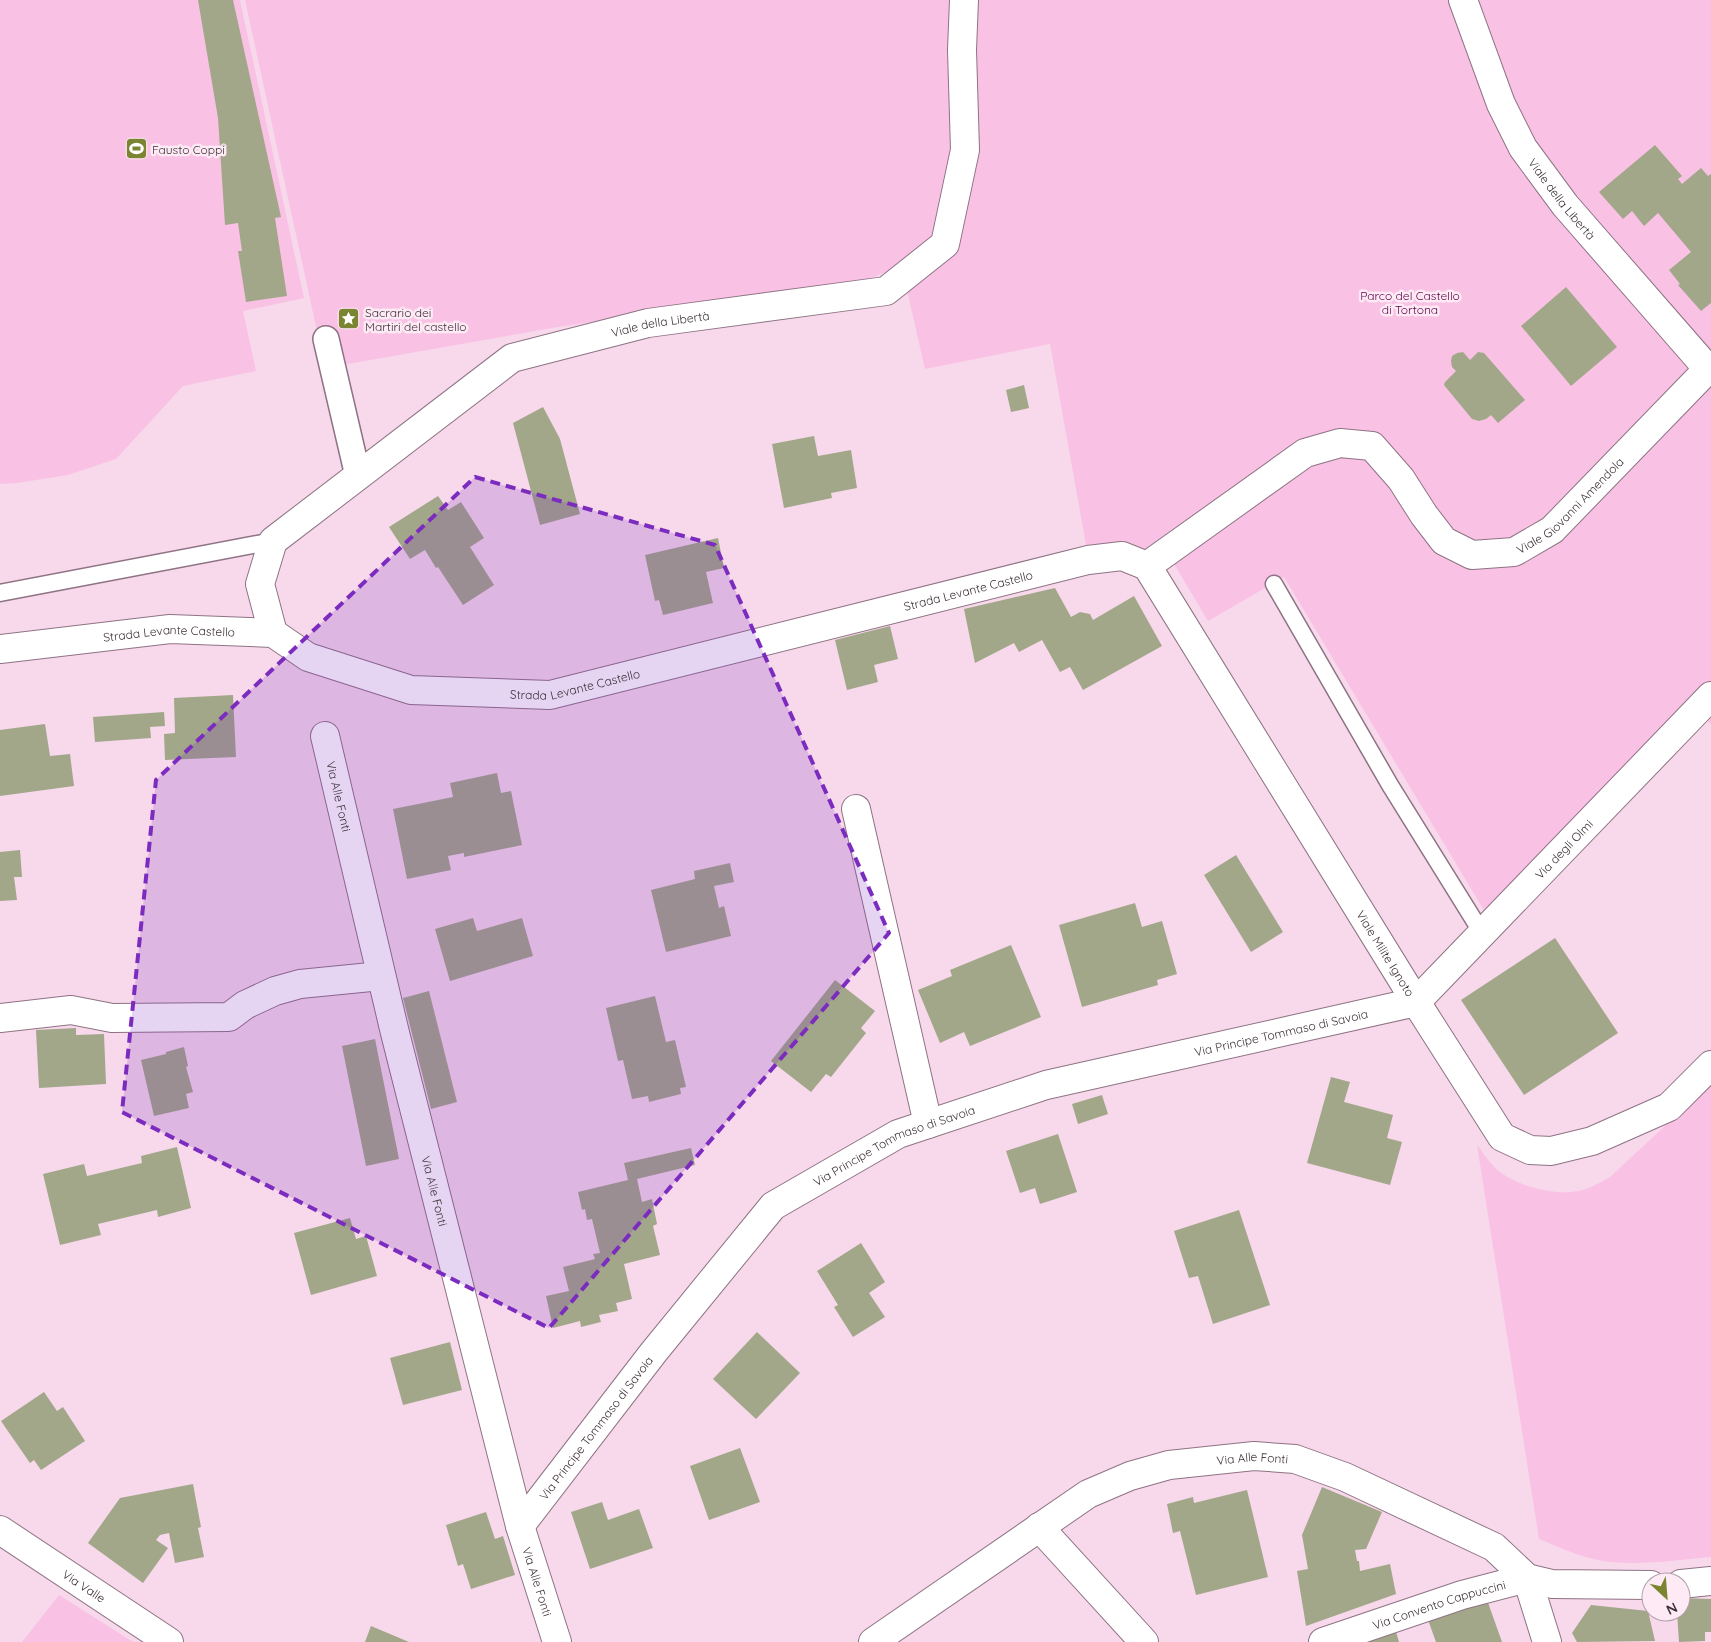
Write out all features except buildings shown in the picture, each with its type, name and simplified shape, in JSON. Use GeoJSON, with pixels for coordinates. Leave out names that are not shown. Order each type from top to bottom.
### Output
{"type":"FeatureCollection","features":[{"type":"Feature","properties":{"kind":"street","name":"Viale della Libertà"},"geometry":{"type":"LineString","coordinates":[[273,541],[512,358],[648,323],[886,291],[945,244],[965,150],[962,50],[964,0]]}},
{"type":"Feature","properties":{"kind":"street","name":"Viale della Libertà"},"geometry":{"type":"LineString","coordinates":[[1463,0],[1501,104],[1523,148],[1565,205],[1710,367]]}},
{"type":"Feature","properties":{"kind":"street"},"geometry":{"type":"LineString","coordinates":[[326,339],[358,476]]}},
{"type":"Feature","properties":{"kind":"street","name":"Viale Giovanni Amendola"},"geometry":{"type":"LineString","coordinates":[[1147,566],[1305,453],[1340,443],[1372,446],[1401,479],[1424,515],[1444,541],[1472,555],[1514,552],[1552,530],[1710,367]]}},
{"type":"Feature","properties":{"kind":"street"},"geometry":{"type":"LineString","coordinates":[[273,541],[260,584],[274,633]]}},
{"type":"Feature","properties":{"kind":"street","name":"Strada Levante Castello"},"geometry":{"type":"LineString","coordinates":[[0,649],[170,629],[274,633],[308,657],[412,690],[550,695],[1088,560],[1122,556],[1147,566]]}},
{"type":"Feature","properties":{"kind":"street","name":"Viale Milite Ignoto"},"geometry":{"type":"LineString","coordinates":[[1147,566],[1416,1002],[1502,1136],[1530,1150],[1551,1151],[1592,1141],[1669,1107],[1711,1065]]}},
{"type":"Feature","properties":{"kind":"street","name":"Via degli Olmi"},"geometry":{"type":"LineString","coordinates":[[1416,1002],[1711,696]]}},
{"type":"Feature","properties":{"kind":"street","name":"Via Alle Fonti"},"geometry":{"type":"LineString","coordinates":[[326,736],[381,976],[520,1526],[557,1642]]}},
{"type":"Feature","properties":{"kind":"street"},"geometry":{"type":"LineString","coordinates":[[856,809],[928,1124]]}},
{"type":"Feature","properties":{"kind":"street"},"geometry":{"type":"LineString","coordinates":[[0,1018],[71,1010],[112,1018],[229,1017],[244,1005],[275,991],[300,984],[381,976]]}},
{"type":"Feature","properties":{"kind":"street","name":"Via Principe Tommaso di Savoia"},"geometry":{"type":"LineString","coordinates":[[520,1526],[653,1353],[773,1206],[898,1134],[1046,1085],[1416,1002]]}},
{"type":"Feature","properties":{"kind":"street","name":"Via Alle Fonti"},"geometry":{"type":"LineString","coordinates":[[873,1642],[1088,1494],[1130,1476],[1170,1465],[1254,1456],[1295,1459],[1345,1476],[1494,1547],[1527,1578],[1552,1584],[1641,1586]]}},
{"type":"Feature","properties":{"kind":"street"},"geometry":{"type":"LineString","coordinates":[[1039,1527],[1144,1642]]}},
{"type":"Feature","properties":{"kind":"street","name":"Via Valle"},"geometry":{"type":"LineString","coordinates":[[0,1530],[169,1642]]}},
{"type":"Feature","properties":{"kind":"street"},"geometry":{"type":"LineString","coordinates":[[1527,1578],[1548,1642]]}},
{"type":"Feature","properties":{"kind":"street","name":"Via Convento Cappuccini"},"geometry":{"type":"LineString","coordinates":[[1323,1642],[1462,1594],[1527,1578]]}},
{"type":"Feature","properties":{"kind":"street"},"geometry":{"type":"LineString","coordinates":[[1691,1583],[1711,1581]]}},
{"type":"Feature","properties":{"kind":"lane"},"geometry":{"type":"LineString","coordinates":[[0,593],[273,541]]}},
{"type":"Feature","properties":{"kind":"lane"},"geometry":{"type":"LineString","coordinates":[[1274,584],[1390,785],[1482,933]]}},
{"type":"Feature","properties":{"kind":"highlighted area"},"geometry":{"type":"Polygon","coordinates":[[[475,477],[715,545],[889,933],[549,1328],[122,1112],[156,780],[475,477]]]}},
{"type":"Feature","properties":{"kind":"green space","name":"Fausto Coppi"},"geometry":{"type":"Polygon","coordinates":[[[0,0],[240,0],[304,298],[243,311],[256,371],[183,386],[116,459],[68,475],[0,484],[0,0]]]}},
{"type":"Feature","properties":{"kind":"green space","name":"Parco del Castello di Tortona"},"geometry":{"type":"Polygon","coordinates":[[[245,0],[1711,0],[1711,724],[1693,707],[1485,912],[1284,577],[1208,621],[1174,564],[1116,544],[1086,545],[1050,344],[925,369],[901,264],[865,280],[552,328],[325,368],[245,0]]]}},
{"type":"Feature","properties":{"kind":"green space"},"geometry":{"type":"Polygon","coordinates":[[[1711,1083],[1711,1557],[1639,1563],[1611,1562],[1591,1558],[1539,1539],[1477,1145],[1497,1169],[1507,1177],[1524,1185],[1553,1192],[1582,1190],[1610,1177],[1711,1083]]]}},
{"type":"Feature","properties":{"kind":"green space"},"geometry":{"type":"Polygon","coordinates":[[[59,1595],[133,1642],[22,1642],[59,1595]]]}},
{"type":"Feature","properties":{"kind":"place","name":"Fausto Coppi"},"geometry":{"type":"Point","coordinates":[136,149]}},
{"type":"Feature","properties":{"kind":"place","name":"Sacrario dei Martiri del castello"},"geometry":{"type":"Point","coordinates":[349,319]}}]}
